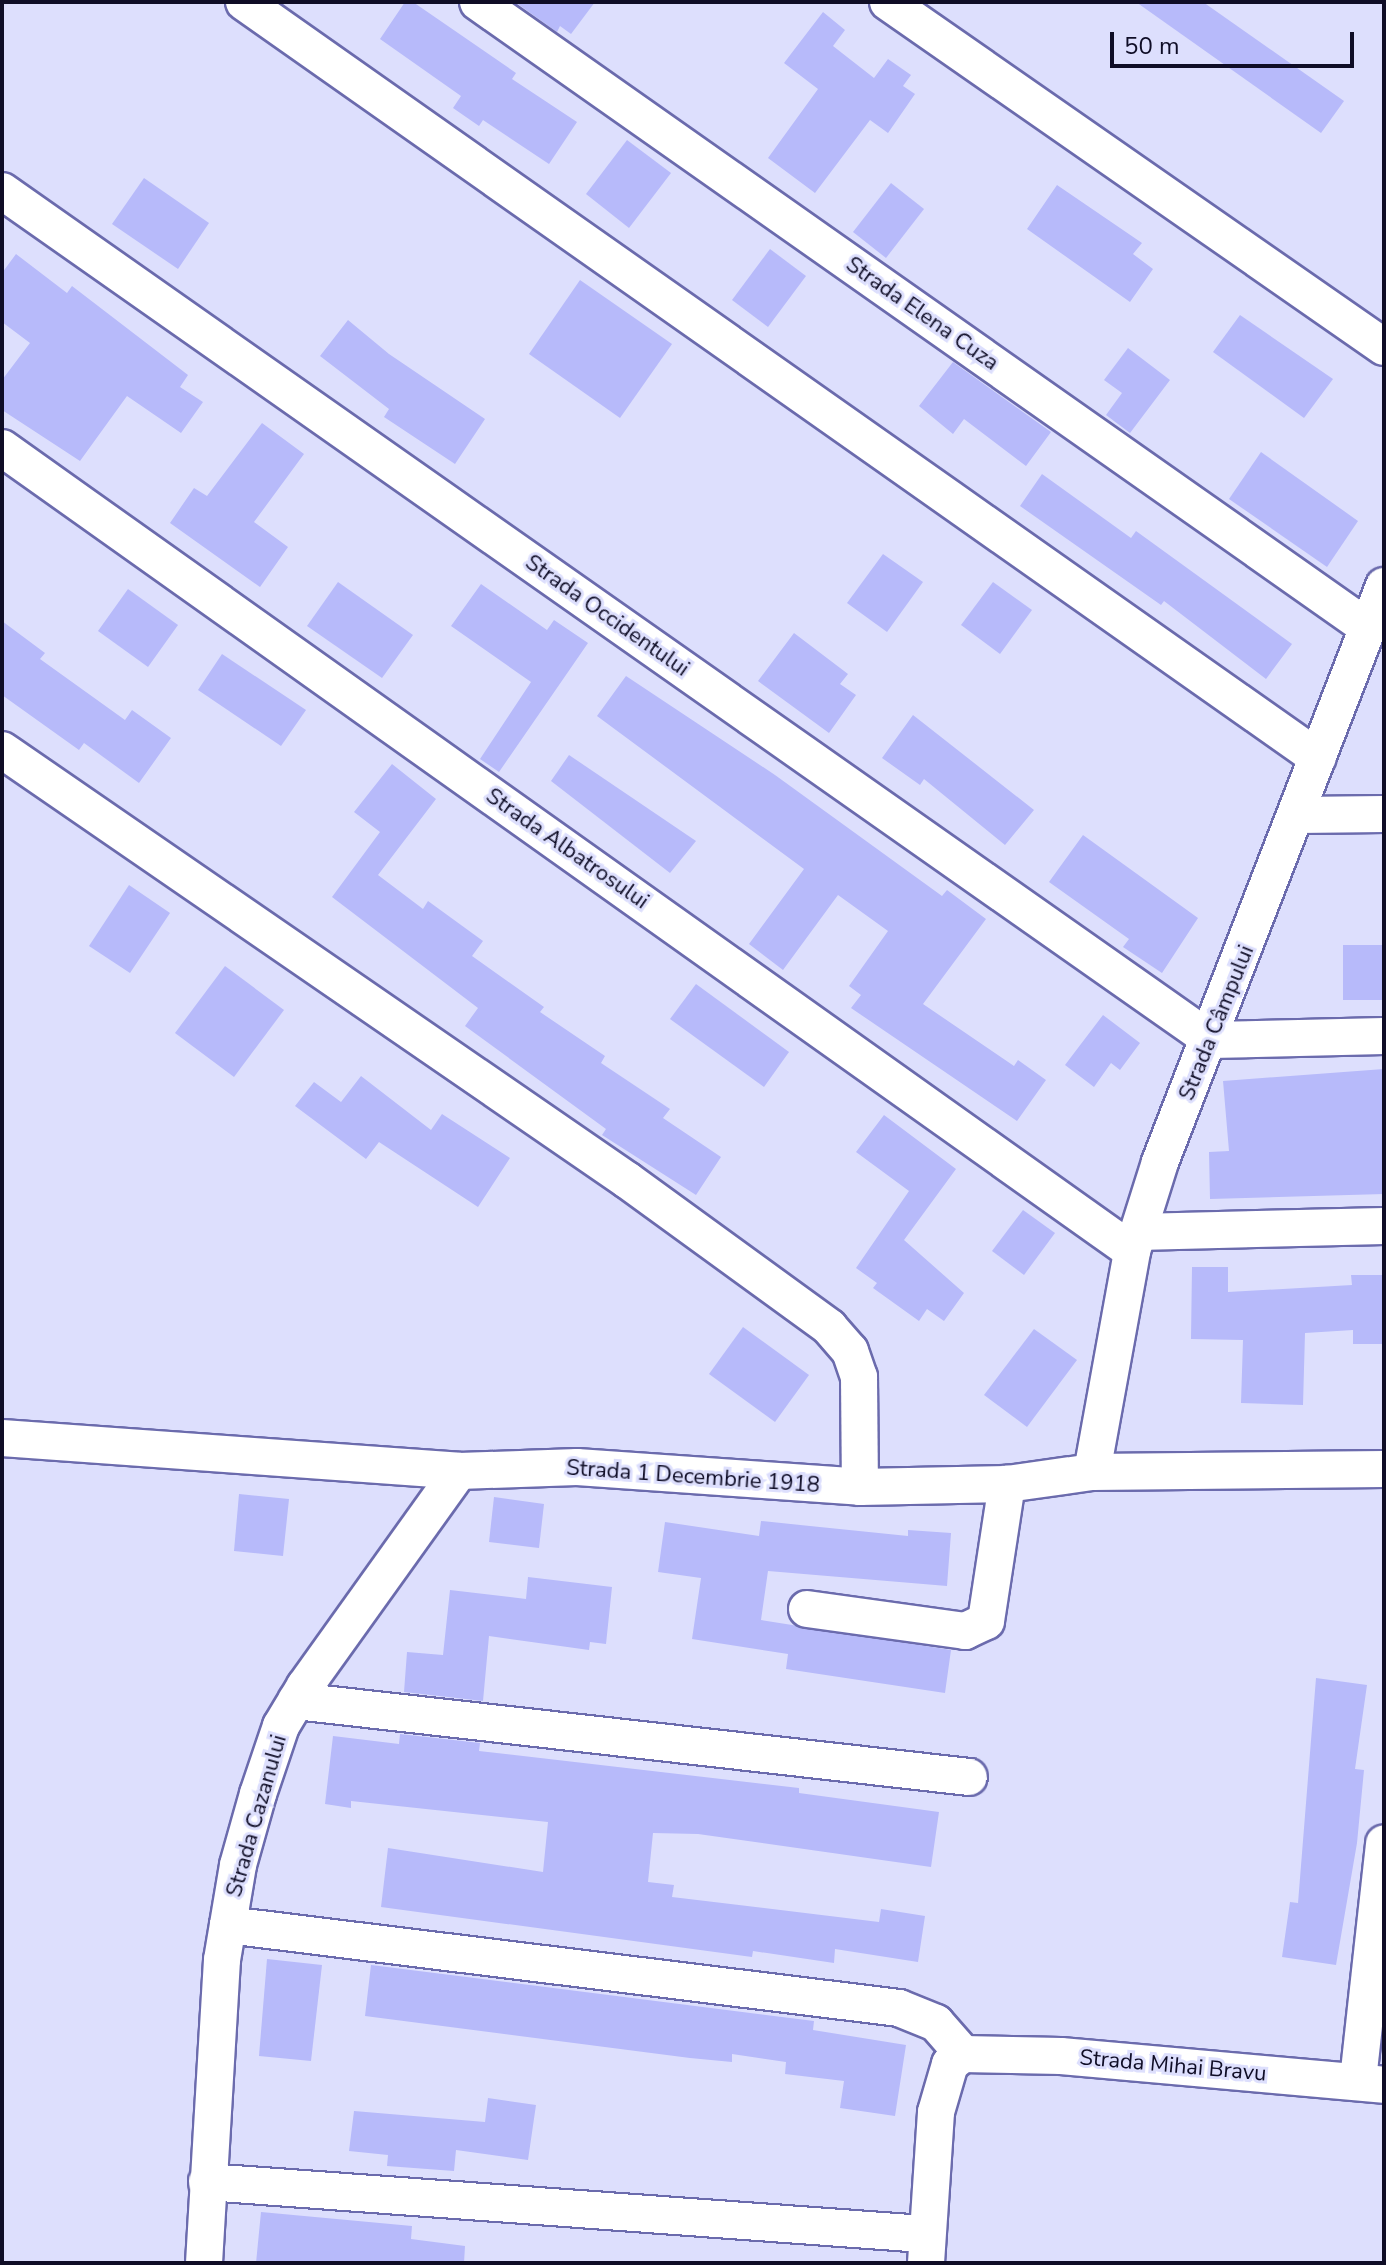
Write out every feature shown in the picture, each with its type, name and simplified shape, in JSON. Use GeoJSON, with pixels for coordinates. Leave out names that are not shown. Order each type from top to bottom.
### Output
{"type":"FeatureCollection","features":[{"type":"Feature","properties":{"kind":"street"},"geometry":{"type":"LineString","coordinates":[[244,2],[1318,758]]}},
{"type":"Feature","properties":{"kind":"street","name":"Strada Elena Cuza"},"geometry":{"type":"LineString","coordinates":[[478,2],[1367,627]]}},
{"type":"Feature","properties":{"kind":"street"},"geometry":{"type":"LineString","coordinates":[[888,2],[1384,347]]}},
{"type":"Feature","properties":{"kind":"street","name":"Strada Occidentului"},"geometry":{"type":"LineString","coordinates":[[2,191],[1211,1040]]}},
{"type":"Feature","properties":{"kind":"street","name":"Strada Albatrosului"},"geometry":{"type":"LineString","coordinates":[[2,448],[1135,1242]]}},
{"type":"Feature","properties":{"kind":"street","name":"Strada Câmpului"},"geometry":{"type":"LineString","coordinates":[[1092,1472],[1135,1242],[1160,1162],[1211,1040],[1384,586]]}},
{"type":"Feature","properties":{"kind":"street"},"geometry":{"type":"LineString","coordinates":[[2,750],[627,1180],[829,1327],[850,1351],[859,1377],[860,1487]]}},
{"type":"Feature","properties":{"kind":"street"},"geometry":{"type":"LineString","coordinates":[[1298,815],[1384,814]]}},
{"type":"Feature","properties":{"kind":"street"},"geometry":{"type":"LineString","coordinates":[[1211,1040],[1384,1036]]}},
{"type":"Feature","properties":{"kind":"street"},"geometry":{"type":"LineString","coordinates":[[1135,1242],[1384,1226]]}},
{"type":"Feature","properties":{"kind":"street","name":"Strada 1 Decembrie 1918"},"geometry":{"type":"LineString","coordinates":[[2,1438],[459,1471],[577,1467],[860,1487],[1007,1484],[1092,1472],[1384,1469]]}},
{"type":"Feature","properties":{"kind":"street","name":"Strada Cazanului"},"geometry":{"type":"LineString","coordinates":[[204,2263],[207,2182],[228,1925],[258,1794],[281,1726],[296,1701],[459,1471]]}},
{"type":"Feature","properties":{"kind":"street"},"geometry":{"type":"LineString","coordinates":[[807,1609],[965,1631],[986,1621],[1007,1484]]}},
{"type":"Feature","properties":{"kind":"street"},"geometry":{"type":"LineString","coordinates":[[296,1701],[969,1777]]}},
{"type":"Feature","properties":{"kind":"street"},"geometry":{"type":"LineString","coordinates":[[1371,2083],[1384,1843]]}},
{"type":"Feature","properties":{"kind":"street"},"geometry":{"type":"LineString","coordinates":[[207,2182],[925,2248],[941,2091],[950,2064],[963,2054],[936,2023],[899,2008],[228,1925]]}},
{"type":"Feature","properties":{"kind":"street","name":"Strada Mihai Bravu"},"geometry":{"type":"LineString","coordinates":[[963,2054],[979,2050],[1371,2083]]}},
{"type":"Feature","properties":{"kind":"building"},"geometry":{"type":"Polygon","coordinates":[[[405,2],[413,2],[516,73],[512,79],[577,122],[549,164],[483,120],[479,126],[453,108],[461,96],[380,39],[405,2]]]}},
{"type":"Feature","properties":{"kind":"building"},"geometry":{"type":"Polygon","coordinates":[[[515,2],[595,2],[571,34],[560,26],[557,32],[515,2]]]}},
{"type":"Feature","properties":{"kind":"building"},"geometry":{"type":"Polygon","coordinates":[[[1136,2],[1203,2],[1344,101],[1321,133],[1136,2]]]}},
{"type":"Feature","properties":{"kind":"building"},"geometry":{"type":"Polygon","coordinates":[[[823,12],[845,30],[833,46],[874,78],[888,59],[911,75],[903,86],[915,94],[888,133],[870,120],[815,193],[768,158],[818,89],[784,63],[823,12]]]}},
{"type":"Feature","properties":{"kind":"building"},"geometry":{"type":"Polygon","coordinates":[[[627,140],[671,173],[629,228],[586,194],[627,140]]]}},
{"type":"Feature","properties":{"kind":"building"},"geometry":{"type":"Polygon","coordinates":[[[144,178],[209,223],[178,269],[112,224],[144,178]]]}},
{"type":"Feature","properties":{"kind":"building"},"geometry":{"type":"Polygon","coordinates":[[[891,183],[924,209],[886,258],[853,232],[891,183]]]}},
{"type":"Feature","properties":{"kind":"building"},"geometry":{"type":"Polygon","coordinates":[[[1057,185],[1142,243],[1133,254],[1153,269],[1130,302],[1027,229],[1057,185]]]}},
{"type":"Feature","properties":{"kind":"building"},"geometry":{"type":"Polygon","coordinates":[[[770,249],[806,276],[768,327],[732,300],[770,249]]]}},
{"type":"Feature","properties":{"kind":"building"},"geometry":{"type":"Polygon","coordinates":[[[16,254],[67,293],[72,286],[188,375],[180,387],[203,402],[181,433],[127,396],[80,461],[2,410],[2,380],[30,343],[2,322],[2,273],[16,254]]]}},
{"type":"Feature","properties":{"kind":"building"},"geometry":{"type":"Polygon","coordinates":[[[580,280],[672,344],[620,418],[529,354],[580,280]]]}},
{"type":"Feature","properties":{"kind":"building"},"geometry":{"type":"Polygon","coordinates":[[[1240,315],[1333,379],[1304,418],[1213,352],[1240,315]]]}},
{"type":"Feature","properties":{"kind":"building"},"geometry":{"type":"Polygon","coordinates":[[[348,320],[389,354],[485,419],[455,464],[384,417],[389,409],[320,356],[348,320]]]}},
{"type":"Feature","properties":{"kind":"building"},"geometry":{"type":"Polygon","coordinates":[[[1128,348],[1170,380],[1130,433],[1106,415],[1122,393],[1104,380],[1128,348]]]}},
{"type":"Feature","properties":{"kind":"building"},"geometry":{"type":"Polygon","coordinates":[[[953,362],[1051,432],[1026,466],[964,419],[953,434],[919,406],[953,362]]]}},
{"type":"Feature","properties":{"kind":"building"},"geometry":{"type":"Polygon","coordinates":[[[262,423],[304,454],[254,522],[288,547],[260,587],[170,523],[194,488],[207,496],[262,423]]]}},
{"type":"Feature","properties":{"kind":"building"},"geometry":{"type":"Polygon","coordinates":[[[1261,452],[1358,521],[1327,567],[1229,499],[1261,452]]]}},
{"type":"Feature","properties":{"kind":"building"},"geometry":{"type":"Polygon","coordinates":[[[1042,474],[1131,538],[1136,531],[1292,644],[1266,679],[1164,601],[1161,605],[1020,506],[1042,474]]]}},
{"type":"Feature","properties":{"kind":"building"},"geometry":{"type":"Polygon","coordinates":[[[883,554],[923,582],[887,632],[847,603],[883,554]]]}},
{"type":"Feature","properties":{"kind":"building"},"geometry":{"type":"Polygon","coordinates":[[[338,582],[413,635],[382,678],[307,626],[338,582]]]}},
{"type":"Feature","properties":{"kind":"building"},"geometry":{"type":"Polygon","coordinates":[[[993,582],[1032,610],[1000,654],[961,625],[993,582]]]}},
{"type":"Feature","properties":{"kind":"building"},"geometry":{"type":"Polygon","coordinates":[[[481,584],[547,630],[554,620],[588,643],[499,772],[480,759],[531,682],[451,626],[481,584]]]}},
{"type":"Feature","properties":{"kind":"building"},"geometry":{"type":"Polygon","coordinates":[[[128,589],[178,625],[148,667],[98,631],[128,589]]]}},
{"type":"Feature","properties":{"kind":"building"},"geometry":{"type":"Polygon","coordinates":[[[2,621],[45,653],[40,659],[125,720],[132,710],[171,738],[139,783],[84,743],[79,750],[2,695],[2,621]]]}},
{"type":"Feature","properties":{"kind":"building"},"geometry":{"type":"Polygon","coordinates":[[[794,633],[848,674],[840,684],[856,695],[829,733],[758,681],[794,633]]]}},
{"type":"Feature","properties":{"kind":"building"},"geometry":{"type":"Polygon","coordinates":[[[222,654],[306,710],[281,746],[198,690],[222,654]]]}},
{"type":"Feature","properties":{"kind":"building"},"geometry":{"type":"Polygon","coordinates":[[[626,676],[775,775],[942,896],[947,890],[986,919],[923,1004],[1014,1066],[1018,1060],[1046,1080],[1017,1121],[851,1008],[861,995],[849,986],[888,931],[838,895],[783,970],[749,944],[804,869],[597,716],[626,676]]]}},
{"type":"Feature","properties":{"kind":"building"},"geometry":{"type":"Polygon","coordinates":[[[913,715],[1034,810],[1005,845],[924,779],[920,785],[882,758],[913,715]]]}},
{"type":"Feature","properties":{"kind":"building"},"geometry":{"type":"Polygon","coordinates":[[[569,755],[696,841],[670,873],[551,781],[569,755]]]}},
{"type":"Feature","properties":{"kind":"building"},"geometry":{"type":"Polygon","coordinates":[[[392,764],[436,799],[378,875],[423,909],[428,901],[483,941],[472,956],[544,1007],[540,1012],[605,1056],[601,1063],[670,1109],[663,1118],[721,1157],[696,1195],[602,1135],[606,1129],[465,1026],[478,1008],[332,897],[380,832],[354,812],[392,764]]]}},
{"type":"Feature","properties":{"kind":"building"},"geometry":{"type":"Polygon","coordinates":[[[1083,835],[1198,918],[1162,973],[1123,947],[1129,939],[1049,882],[1083,835]]]}},
{"type":"Feature","properties":{"kind":"building"},"geometry":{"type":"Polygon","coordinates":[[[129,885],[170,913],[130,973],[89,946],[129,885]]]}},
{"type":"Feature","properties":{"kind":"building"},"geometry":{"type":"Polygon","coordinates":[[[1343,945],[1384,945],[1384,1000],[1343,1000],[1343,945]]]}},
{"type":"Feature","properties":{"kind":"building"},"geometry":{"type":"Polygon","coordinates":[[[225,966],[284,1010],[234,1077],[175,1033],[225,966]]]}},
{"type":"Feature","properties":{"kind":"building"},"geometry":{"type":"Polygon","coordinates":[[[696,984],[789,1052],[764,1087],[670,1019],[696,984]]]}},
{"type":"Feature","properties":{"kind":"building"},"geometry":{"type":"Polygon","coordinates":[[[1103,1015],[1140,1043],[1120,1070],[1111,1063],[1094,1087],[1065,1065],[1103,1015]]]}},
{"type":"Feature","properties":{"kind":"building"},"geometry":{"type":"Polygon","coordinates":[[[1384,1069],[1384,1194],[1210,1199],[1209,1152],[1229,1151],[1223,1081],[1384,1069]]]}},
{"type":"Feature","properties":{"kind":"building"},"geometry":{"type":"Polygon","coordinates":[[[361,1076],[431,1130],[442,1114],[510,1158],[478,1207],[379,1142],[366,1159],[295,1106],[314,1082],[341,1102],[361,1076]]]}},
{"type":"Feature","properties":{"kind":"building"},"geometry":{"type":"Polygon","coordinates":[[[884,1115],[956,1169],[904,1240],[964,1293],[944,1321],[927,1309],[919,1321],[873,1288],[877,1283],[856,1268],[909,1191],[856,1152],[884,1115]]]}},
{"type":"Feature","properties":{"kind":"building"},"geometry":{"type":"Polygon","coordinates":[[[1023,1210],[1055,1233],[1024,1275],[992,1251],[1023,1210]]]}},
{"type":"Feature","properties":{"kind":"building"},"geometry":{"type":"Polygon","coordinates":[[[1192,1267],[1228,1267],[1228,1292],[1352,1285],[1351,1275],[1384,1275],[1384,1344],[1353,1344],[1353,1330],[1305,1333],[1303,1405],[1241,1403],[1243,1340],[1191,1339],[1192,1267]]]}},
{"type":"Feature","properties":{"kind":"building"},"geometry":{"type":"Polygon","coordinates":[[[743,1327],[809,1375],[775,1422],[709,1374],[743,1327]]]}},
{"type":"Feature","properties":{"kind":"building"},"geometry":{"type":"Polygon","coordinates":[[[1034,1329],[1077,1360],[1027,1427],[984,1395],[1034,1329]]]}},
{"type":"Feature","properties":{"kind":"building"},"geometry":{"type":"Polygon","coordinates":[[[239,1494],[289,1499],[283,1556],[234,1551],[239,1494]]]}},
{"type":"Feature","properties":{"kind":"building"},"geometry":{"type":"Polygon","coordinates":[[[494,1497],[544,1504],[539,1548],[489,1542],[494,1497]]]}},
{"type":"Feature","properties":{"kind":"building"},"geometry":{"type":"Polygon","coordinates":[[[761,1521],[908,1536],[908,1530],[951,1533],[947,1586],[768,1571],[761,1620],[951,1650],[945,1693],[786,1669],[788,1654],[692,1639],[701,1578],[658,1572],[665,1522],[759,1536],[761,1521]]]}},
{"type":"Feature","properties":{"kind":"building"},"geometry":{"type":"Polygon","coordinates":[[[528,1577],[612,1587],[606,1644],[590,1642],[589,1650],[489,1636],[483,1701],[404,1692],[407,1652],[443,1655],[450,1590],[526,1599],[528,1577]]]}},
{"type":"Feature","properties":{"kind":"building"},"geometry":{"type":"Polygon","coordinates":[[[1316,1678],[1367,1685],[1355,1769],[1364,1770],[1357,1843],[1336,1965],[1282,1957],[1290,1902],[1298,1903],[1316,1678]]]}},
{"type":"Feature","properties":{"kind":"building"},"geometry":{"type":"Polygon","coordinates":[[[400,1734],[480,1743],[479,1751],[799,1788],[799,1793],[939,1812],[931,1867],[698,1834],[653,1833],[648,1882],[674,1885],[672,1897],[879,1922],[881,1909],[925,1916],[918,1962],[835,1949],[834,1963],[753,1951],[752,1957],[381,1907],[388,1848],[543,1872],[548,1822],[351,1801],[351,1808],[325,1804],[333,1736],[399,1744],[400,1734]]]}},
{"type":"Feature","properties":{"kind":"building"},"geometry":{"type":"Polygon","coordinates":[[[267,1959],[322,1965],[311,2061],[259,2056],[267,1959]]]}},
{"type":"Feature","properties":{"kind":"building"},"geometry":{"type":"Polygon","coordinates":[[[371,1965],[814,2021],[813,2030],[906,2045],[895,2116],[840,2108],[844,2081],[785,2074],[786,2062],[732,2054],[732,2062],[690,2058],[365,2016],[371,1965]]]}},
{"type":"Feature","properties":{"kind":"building"},"geometry":{"type":"Polygon","coordinates":[[[488,2098],[536,2105],[528,2160],[456,2150],[454,2171],[387,2166],[388,2155],[349,2151],[354,2111],[485,2122],[488,2098]]]}},
{"type":"Feature","properties":{"kind":"building"},"geometry":{"type":"Polygon","coordinates":[[[261,2212],[412,2226],[411,2239],[465,2246],[464,2263],[256,2263],[261,2212]]]}}]}
